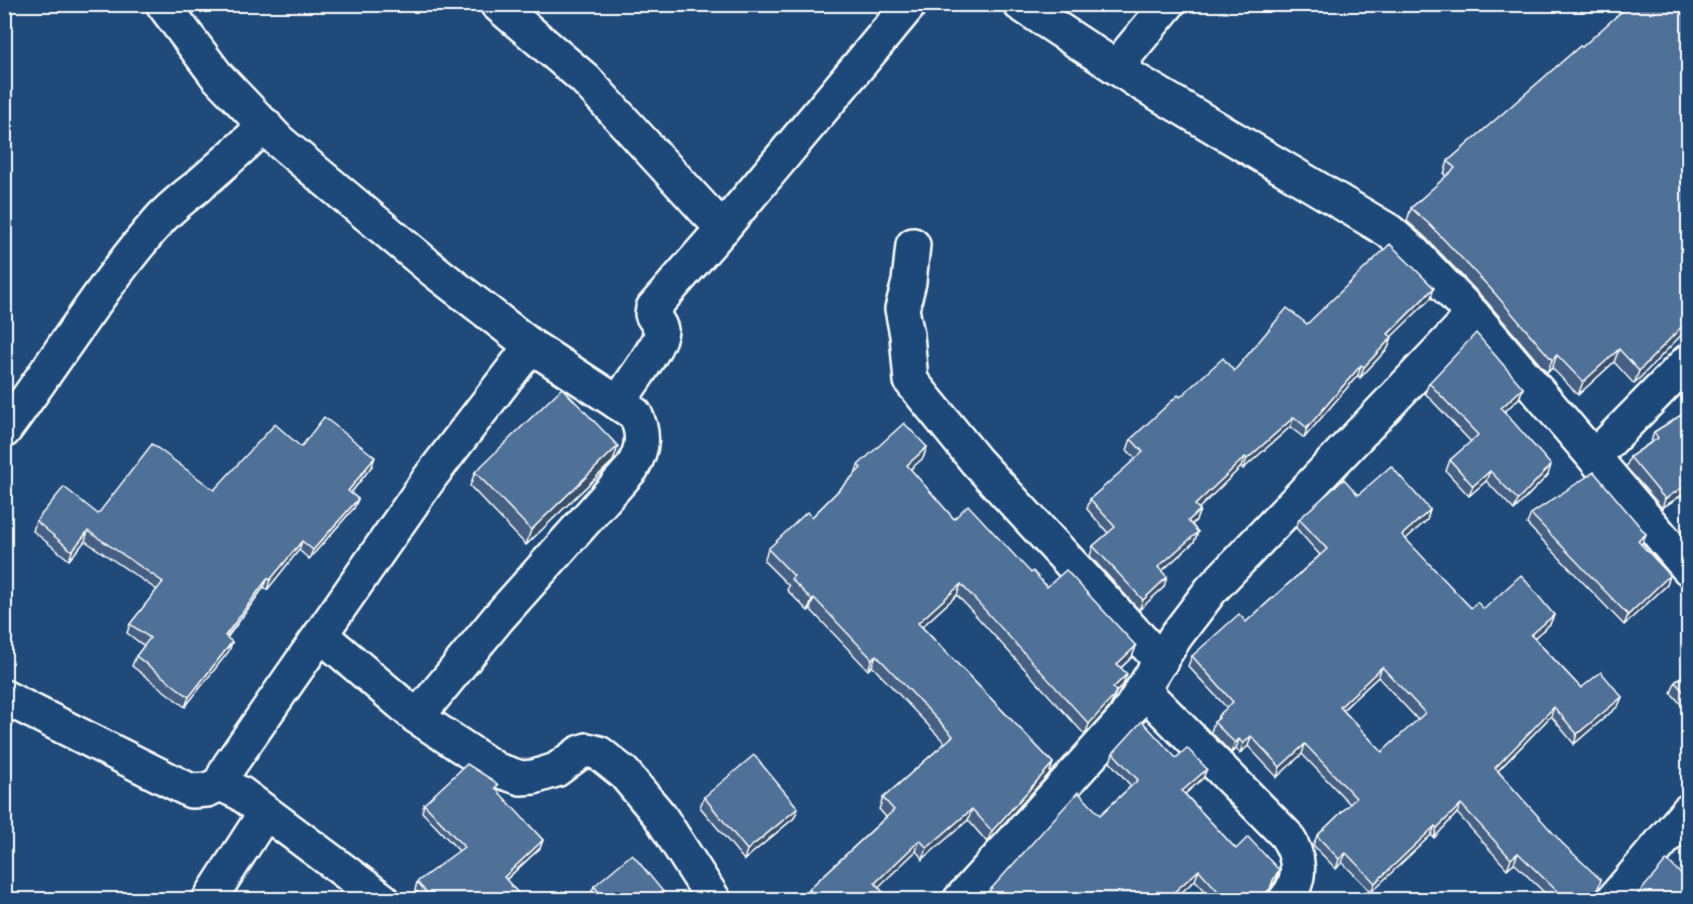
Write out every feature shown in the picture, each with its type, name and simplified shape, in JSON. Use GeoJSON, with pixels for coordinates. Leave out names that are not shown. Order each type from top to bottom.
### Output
{"type":"FeatureCollection","features":[{"type":"Feature","properties":{"kind":"street"},"geometry":{"type":"LineString","coordinates":[[163,4],[218,76],[280,142],[437,273],[531,346],[635,414],[642,432],[640,453],[632,468],[499,617],[417,717]]}},
{"type":"Feature","properties":{"kind":"street"},"geometry":{"type":"LineString","coordinates":[[497,4],[585,79],[723,228]]}},
{"type":"Feature","properties":{"kind":"street"},"geometry":{"type":"LineString","coordinates":[[618,403],[647,361],[661,335],[661,329],[652,314],[653,309],[910,4]]}},
{"type":"Feature","properties":{"kind":"street"},"geometry":{"type":"LineString","coordinates":[[1020,4],[1116,67],[1389,231],[1411,250],[1473,315],[1689,568]]}},
{"type":"Feature","properties":{"kind":"street"},"geometry":{"type":"LineString","coordinates":[[1116,67],[1168,4]]}},
{"type":"Feature","properties":{"kind":"street"},"geometry":{"type":"LineString","coordinates":[[4,430],[37,388],[111,279],[144,238],[165,214],[245,146],[265,125]]}},
{"type":"Feature","properties":{"kind":"street"},"geometry":{"type":"LineString","coordinates":[[913,244],[909,282],[902,309],[911,381],[976,461],[1161,661]]}},
{"type":"Feature","properties":{"kind":"street"},"geometry":{"type":"LineString","coordinates":[[960,900],[1124,719],[1176,636],[1211,590],[1473,315]]}},
{"type":"Feature","properties":{"kind":"street"},"geometry":{"type":"LineString","coordinates":[[4,697],[191,791],[207,790],[220,784],[229,766],[431,476],[531,346]]}},
{"type":"Feature","properties":{"kind":"street"},"geometry":{"type":"LineString","coordinates":[[1594,457],[1689,361]]}},
{"type":"Feature","properties":{"kind":"street"},"geometry":{"type":"LineString","coordinates":[[321,635],[417,717],[497,770],[521,778],[534,777],[556,770],[579,753],[587,750],[599,753],[624,773],[660,816],[714,900]]}},
{"type":"Feature","properties":{"kind":"street"},"geometry":{"type":"LineString","coordinates":[[1143,690],[1286,835],[1298,861],[1299,871],[1296,884],[1285,900]]}},
{"type":"Feature","properties":{"kind":"street"},"geometry":{"type":"LineString","coordinates":[[220,784],[240,793],[383,900]]}},
{"type":"Feature","properties":{"kind":"street"},"geometry":{"type":"LineString","coordinates":[[1613,900],[1689,811]]}},
{"type":"Feature","properties":{"kind":"street"},"geometry":{"type":"LineString","coordinates":[[209,900],[265,813]]}},
{"type":"Feature","properties":{"kind":"building"},"geometry":{"type":"Polygon","coordinates":[[[1630,4],[1689,4],[1689,319],[1639,371],[1619,349],[1583,382],[1557,355],[1552,360],[1491,289],[1411,208],[1455,168],[1448,161],[1630,4]]]}},
{"type":"Feature","properties":{"kind":"building"},"geometry":{"type":"Polygon","coordinates":[[[1390,244],[1434,288],[1388,334],[1392,337],[1364,367],[1361,365],[1307,428],[1294,417],[1247,459],[1245,457],[1195,505],[1200,510],[1188,521],[1198,532],[1158,567],[1167,577],[1143,600],[1093,546],[1115,527],[1090,499],[1143,452],[1131,439],[1178,395],[1180,397],[1223,358],[1234,371],[1287,308],[1307,324],[1390,244]]]}},
{"type":"Feature","properties":{"kind":"building"},"geometry":{"type":"Polygon","coordinates":[[[1476,333],[1523,388],[1501,408],[1551,465],[1518,500],[1490,471],[1473,486],[1450,460],[1478,435],[1429,383],[1476,333]]]}},
{"type":"Feature","properties":{"kind":"building"},"geometry":{"type":"Polygon","coordinates":[[[562,388],[618,446],[531,530],[475,472],[562,388]]]}},
{"type":"Feature","properties":{"kind":"building"},"geometry":{"type":"Polygon","coordinates":[[[1689,410],[1689,483],[1665,499],[1630,457],[1658,438],[1654,432],[1689,410]]]}},
{"type":"Feature","properties":{"kind":"building"},"geometry":{"type":"Polygon","coordinates":[[[324,417],[375,457],[348,491],[358,499],[313,550],[302,541],[270,580],[268,578],[225,636],[232,642],[189,697],[136,656],[150,638],[130,624],[163,582],[88,531],[72,551],[36,521],[64,487],[98,514],[152,444],[214,490],[275,424],[301,447],[324,417]]]}},
{"type":"Feature","properties":{"kind":"building"},"geometry":{"type":"Polygon","coordinates":[[[904,423],[927,447],[907,465],[954,519],[968,505],[1031,573],[1033,571],[1047,587],[1066,570],[1136,646],[1117,664],[1127,674],[1113,688],[1116,691],[1113,697],[1089,724],[961,584],[918,623],[1053,763],[992,831],[972,809],[927,848],[920,840],[875,883],[890,900],[819,900],[809,889],[894,810],[883,798],[953,736],[876,655],[872,659],[814,598],[812,600],[791,579],[794,576],[768,549],[807,512],[812,517],[861,468],[858,465],[904,423]]]}},
{"type":"Feature","properties":{"kind":"building"},"geometry":{"type":"Polygon","coordinates":[[[1391,466],[1430,510],[1402,535],[1471,608],[1477,602],[1484,609],[1521,575],[1554,615],[1531,635],[1581,688],[1601,672],[1622,697],[1577,734],[1554,707],[1495,768],[1562,843],[1601,880],[1598,888],[1601,900],[1566,900],[1518,853],[1511,859],[1461,804],[1375,883],[1346,853],[1339,859],[1317,836],[1356,798],[1305,744],[1280,767],[1251,736],[1243,744],[1239,739],[1235,743],[1214,722],[1233,702],[1192,656],[1239,614],[1246,622],[1327,549],[1299,519],[1344,479],[1358,495],[1391,466]],[[1382,667],[1340,707],[1382,752],[1425,713],[1382,667]]]}},
{"type":"Feature","properties":{"kind":"building"},"geometry":{"type":"Polygon","coordinates":[[[1594,472],[1646,534],[1638,541],[1670,575],[1628,615],[1531,514],[1594,472]]]}},
{"type":"Feature","properties":{"kind":"building"},"geometry":{"type":"Polygon","coordinates":[[[1689,671],[1689,698],[1675,682],[1689,671]]]}},
{"type":"Feature","properties":{"kind":"building"},"geometry":{"type":"Polygon","coordinates":[[[1142,721],[1176,758],[1187,748],[1207,769],[1182,791],[1236,849],[1248,837],[1279,870],[1270,889],[1258,900],[1253,900],[1249,896],[1246,900],[1226,900],[1199,870],[1165,900],[981,900],[1078,792],[1100,815],[1138,780],[1113,753],[1142,721]]]}},
{"type":"Feature","properties":{"kind":"building"},"geometry":{"type":"Polygon","coordinates":[[[754,755],[798,808],[747,850],[704,797],[754,755]]]}},
{"type":"Feature","properties":{"kind":"building"},"geometry":{"type":"Polygon","coordinates":[[[467,764],[498,785],[495,788],[543,840],[504,877],[518,893],[514,897],[517,900],[433,900],[417,882],[464,847],[424,804],[467,764]]]}},
{"type":"Feature","properties":{"kind":"building"},"geometry":{"type":"Polygon","coordinates":[[[632,854],[670,900],[605,900],[594,886],[632,854]]]}},
{"type":"Feature","properties":{"kind":"building"},"geometry":{"type":"Polygon","coordinates":[[[1667,860],[1689,882],[1689,900],[1633,900],[1667,860]]]}}]}
